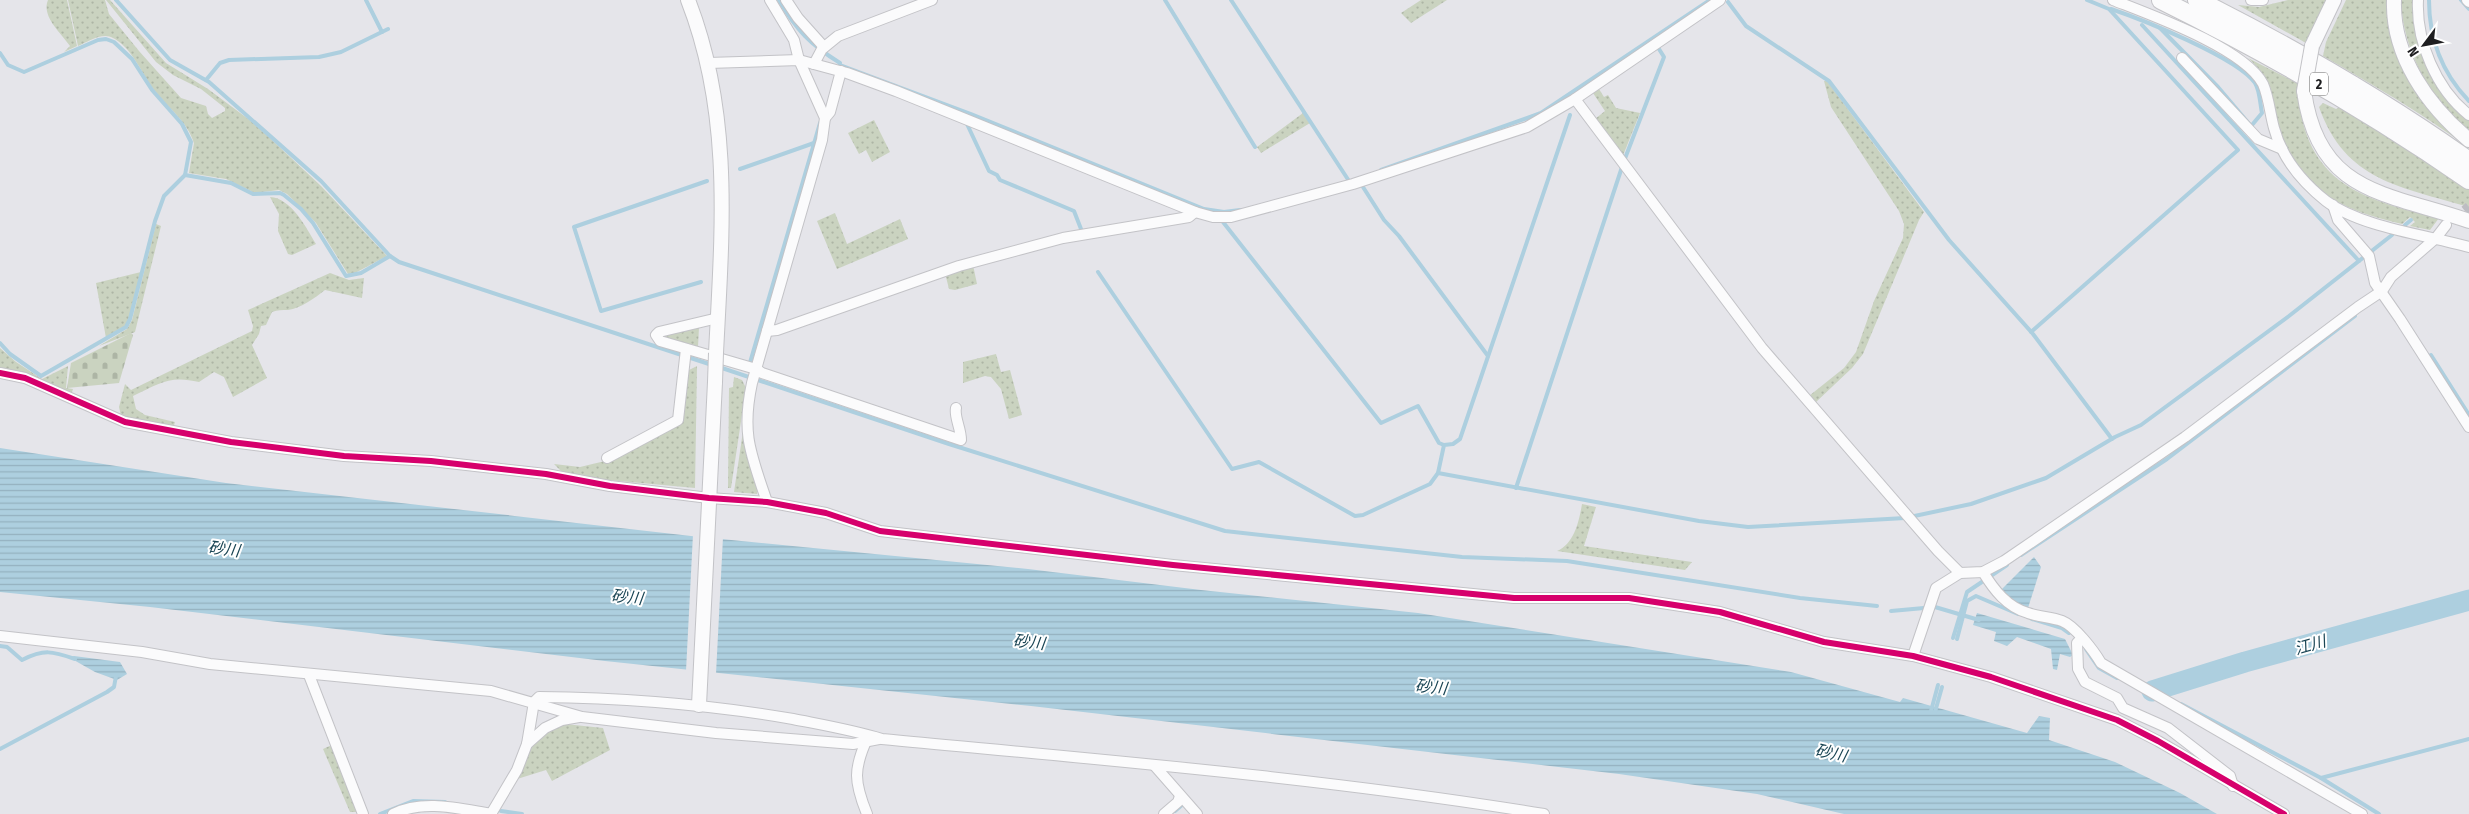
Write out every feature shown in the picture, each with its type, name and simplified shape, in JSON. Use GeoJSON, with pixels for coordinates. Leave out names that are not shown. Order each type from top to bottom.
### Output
{"type":"FeatureCollection","features":[{"type":"Feature","properties":{"kind":"highway","name":"2"},"geometry":{"type":"LineString","coordinates":[[2161,0],[2303,75],[2376,118],[2469,180]]}},
{"type":"Feature","properties":{"kind":"highway","name":"2"},"geometry":{"type":"LineString","coordinates":[[2197,0],[2301,54],[2382,103],[2469,161]]}},
{"type":"Feature","properties":{"kind":"street"},"geometry":{"type":"LineString","coordinates":[[688,0],[708,63],[720,131],[723,167],[718,318],[699,705]]}},
{"type":"Feature","properties":{"kind":"street"},"geometry":{"type":"LineString","coordinates":[[767,502],[750,451],[746,427],[746,408],[752,372],[767,331],[822,140],[825,115],[799,60],[794,40],[770,0]]}},
{"type":"Feature","properties":{"kind":"street"},"geometry":{"type":"LineString","coordinates":[[786,0],[820,53],[841,71],[896,91],[1195,212],[1213,217],[1231,217],[1353,184],[1527,127],[1575,99],[1720,0]]}},
{"type":"Feature","properties":{"kind":"street"},"geometry":{"type":"LineString","coordinates":[[708,63],[799,60],[820,53],[838,36],[932,0]]}},
{"type":"Feature","properties":{"kind":"street"},"geometry":{"type":"LineString","coordinates":[[2113,0],[2166,21],[2226,52],[2248,66],[2262,84],[2282,149],[2296,172],[2310,187],[2333,205],[2346,213],[2372,222],[2469,247]]}},
{"type":"Feature","properties":{"kind":"street"},"geometry":{"type":"LineString","coordinates":[[2251,0],[2263,0]]}},
{"type":"Feature","properties":{"kind":"street"},"geometry":{"type":"LineString","coordinates":[[2334,0],[2312,46],[2304,91],[2307,111],[2314,134],[2334,166],[2361,186],[2393,199],[2469,221]]}},
{"type":"Feature","properties":{"kind":"street"},"geometry":{"type":"LineString","coordinates":[[2394,0],[2393,11],[2400,43],[2410,69],[2427,98],[2450,124],[2469,140]]}},
{"type":"Feature","properties":{"kind":"street"},"geometry":{"type":"LineString","coordinates":[[2418,0],[2421,35],[2428,60],[2444,86],[2469,115]]}},
{"type":"Feature","properties":{"kind":"street"},"geometry":{"type":"LineString","coordinates":[[2182,58],[2258,138],[2282,149]]}},
{"type":"Feature","properties":{"kind":"street"},"geometry":{"type":"LineString","coordinates":[[825,115],[830,112],[841,71]]}},
{"type":"Feature","properties":{"kind":"street"},"geometry":{"type":"LineString","coordinates":[[1575,99],[1762,348],[1909,518],[1960,573]]}},
{"type":"Feature","properties":{"kind":"street"},"geometry":{"type":"LineString","coordinates":[[2333,205],[2338,220],[2368,254],[2373,280],[2382,291],[2469,427]]}},
{"type":"Feature","properties":{"kind":"street"},"geometry":{"type":"LineString","coordinates":[[767,331],[777,330],[959,266],[1063,238],[1189,217],[1195,212]]}},
{"type":"Feature","properties":{"kind":"street"},"geometry":{"type":"LineString","coordinates":[[1913,656],[1936,588],[1960,573],[1986,576],[2004,561],[2185,437],[2382,291],[2391,277],[2436,238],[2446,225]]}},
{"type":"Feature","properties":{"kind":"street"},"geometry":{"type":"LineString","coordinates":[[718,318],[659,332],[656,335],[660,341],[686,354],[762,373],[960,440],[961,428],[955,412],[956,408]]}},
{"type":"Feature","properties":{"kind":"street"},"geometry":{"type":"LineString","coordinates":[[607,458],[678,420],[686,354]]}},
{"type":"Feature","properties":{"kind":"street"},"geometry":{"type":"LineString","coordinates":[[0,373],[25,378],[125,422],[176,434],[344,456],[430,461],[546,474],[610,486],[709,498],[767,502],[826,513],[880,531],[1164,564],[1514,598],[1629,598],[1720,612],[1824,642],[1913,656],[1991,677],[2117,720],[2158,741],[2284,814]]}},
{"type":"Feature","properties":{"kind":"street"},"geometry":{"type":"LineString","coordinates":[[1986,576],[1996,592],[2010,606],[2026,613],[2063,622],[2091,647],[2101,663],[2362,814]]}},
{"type":"Feature","properties":{"kind":"street"},"geometry":{"type":"LineString","coordinates":[[0,636],[142,652],[210,664],[491,691],[582,717],[716,733],[854,744],[867,738]]}},
{"type":"Feature","properties":{"kind":"street"},"geometry":{"type":"LineString","coordinates":[[2081,639],[2077,644],[2078,669],[2085,682],[2117,698],[2123,708],[2168,728],[2230,776],[2233,786]]}},
{"type":"Feature","properties":{"kind":"street"},"geometry":{"type":"LineString","coordinates":[[310,675],[363,814]]}},
{"type":"Feature","properties":{"kind":"street"},"geometry":{"type":"LineString","coordinates":[[393,814],[413,806],[429,806],[492,814],[517,770],[527,744],[534,702],[538,697],[618,698],[699,705],[761,714],[867,738],[1154,765],[1442,797],[1544,814]]}},
{"type":"Feature","properties":{"kind":"street"},"geometry":{"type":"LineString","coordinates":[[527,744],[546,728],[562,720],[582,717]]}},
{"type":"Feature","properties":{"kind":"street"},"geometry":{"type":"LineString","coordinates":[[867,738],[856,773],[857,788],[867,814]]}},
{"type":"Feature","properties":{"kind":"street"},"geometry":{"type":"LineString","coordinates":[[1154,765],[1197,814]]}},
{"type":"Feature","properties":{"kind":"street"},"geometry":{"type":"LineString","coordinates":[[1164,814],[1178,802],[1180,796]]}},
{"type":"Feature","properties":{"kind":"green space"},"geometry":{"type":"Polygon","coordinates":[[[48,0],[67,0],[77,46],[64,52],[70,46],[57,30],[47,12],[48,0]]]}},
{"type":"Feature","properties":{"kind":"green space"},"geometry":{"type":"Polygon","coordinates":[[[68,0],[105,0],[109,14],[181,98],[206,106],[208,114],[212,118],[225,111],[225,108],[201,89],[173,75],[156,62],[106,0],[110,0],[166,63],[208,89],[255,124],[321,186],[387,256],[355,273],[348,274],[316,223],[287,194],[279,190],[255,193],[226,179],[189,173],[194,143],[187,128],[155,91],[131,54],[119,41],[103,36],[78,46],[68,0]]]}},
{"type":"Feature","properties":{"kind":"green space"},"geometry":{"type":"Polygon","coordinates":[[[1421,0],[1447,0],[1411,23],[1401,13],[1421,0]]]}},
{"type":"Feature","properties":{"kind":"green space"},"geometry":{"type":"Polygon","coordinates":[[[2288,0],[2326,0],[2306,43],[2238,5],[2259,7],[2288,0]]]}},
{"type":"Feature","properties":{"kind":"green space"},"geometry":{"type":"Polygon","coordinates":[[[2346,0],[2388,0],[2397,50],[2469,145],[2469,148],[2415,111],[2323,56],[2326,42],[2346,0]]]}},
{"type":"Feature","properties":{"kind":"green space"},"geometry":{"type":"Polygon","coordinates":[[[2401,0],[2414,0],[2418,35],[2428,67],[2445,96],[2469,121],[2469,130],[2442,103],[2430,88],[2421,72],[2407,37],[2401,0]]]}},
{"type":"Feature","properties":{"kind":"green space"},"geometry":{"type":"Polygon","coordinates":[[[2248,58],[2297,83],[2301,116],[2310,142],[2322,163],[2338,179],[2358,192],[2382,202],[2439,218],[2430,230],[2410,226],[2415,222],[2410,217],[2402,224],[2362,213],[2327,196],[2312,184],[2299,170],[2288,153],[2279,132],[2272,93],[2266,77],[2248,58]]]}},
{"type":"Feature","properties":{"kind":"green space"},"geometry":{"type":"Polygon","coordinates":[[[1824,81],[1827,81],[1924,212],[1863,354],[1852,368],[1815,403],[1809,396],[1844,368],[1856,352],[1874,301],[1903,238],[1904,224],[1899,211],[1831,107],[1824,81]]]}},
{"type":"Feature","properties":{"kind":"green space"},"geometry":{"type":"Polygon","coordinates":[[[1599,89],[1604,97],[1608,95],[1616,108],[1640,113],[1622,158],[1595,119],[1605,111],[1593,93],[1599,89]]]}},
{"type":"Feature","properties":{"kind":"green space"},"geometry":{"type":"Polygon","coordinates":[[[2323,103],[2336,109],[2341,107],[2469,189],[2469,207],[2399,186],[2378,177],[2360,166],[2344,151],[2330,132],[2319,107],[2323,103]]]}},
{"type":"Feature","properties":{"kind":"green space"},"geometry":{"type":"Polygon","coordinates":[[[1303,113],[1310,123],[1261,153],[1257,147],[1303,113]]]}},
{"type":"Feature","properties":{"kind":"green space"},"geometry":{"type":"Polygon","coordinates":[[[874,120],[890,152],[872,162],[866,150],[859,154],[848,133],[874,120]]]}},
{"type":"Feature","properties":{"kind":"green space"},"geometry":{"type":"Polygon","coordinates":[[[270,197],[285,202],[297,214],[316,244],[292,255],[288,254],[278,231],[279,214],[270,197]]]}},
{"type":"Feature","properties":{"kind":"green space"},"geometry":{"type":"Polygon","coordinates":[[[835,213],[847,244],[900,219],[908,239],[837,269],[817,221],[835,213]]]}},
{"type":"Feature","properties":{"kind":"green space"},"geometry":{"type":"Polygon","coordinates":[[[156,224],[161,226],[135,332],[99,346],[127,329],[132,320],[156,224]]]}},
{"type":"Feature","properties":{"kind":"green space"},"geometry":{"type":"Polygon","coordinates":[[[973,265],[977,284],[955,290],[949,289],[946,277],[959,269],[973,265]]]}},
{"type":"Feature","properties":{"kind":"green space"},"geometry":{"type":"Polygon","coordinates":[[[141,272],[125,327],[106,338],[96,283],[141,272]]]}},
{"type":"Feature","properties":{"kind":"green space"},"geometry":{"type":"Polygon","coordinates":[[[330,273],[349,280],[364,278],[362,298],[325,290],[298,307],[272,312],[266,325],[261,326],[259,334],[252,345],[267,378],[233,397],[224,377],[214,372],[199,382],[180,379],[172,380],[158,384],[133,396],[136,409],[145,415],[175,422],[173,429],[121,416],[119,407],[125,384],[131,390],[252,331],[253,326],[248,310],[330,273]]]}},
{"type":"Feature","properties":{"kind":"green space"},"geometry":{"type":"Polygon","coordinates":[[[699,327],[698,347],[661,337],[661,336],[699,327]]]}},
{"type":"Feature","properties":{"kind":"green space"},"geometry":{"type":"Polygon","coordinates":[[[131,333],[133,335],[119,383],[67,388],[71,363],[131,333]]]}},
{"type":"Feature","properties":{"kind":"green space"},"geometry":{"type":"Polygon","coordinates":[[[0,348],[16,362],[42,379],[68,366],[66,388],[73,389],[71,395],[0,370],[0,348]]]}},
{"type":"Feature","properties":{"kind":"green space"},"geometry":{"type":"Polygon","coordinates":[[[996,354],[1001,372],[1010,370],[1022,415],[1009,419],[1001,389],[991,377],[985,376],[963,383],[963,362],[996,354]]]}},
{"type":"Feature","properties":{"kind":"green space"},"geometry":{"type":"Polygon","coordinates":[[[697,366],[695,488],[564,474],[554,464],[580,467],[605,461],[680,424],[687,371],[697,366]]]}},
{"type":"Feature","properties":{"kind":"green space"},"geometry":{"type":"Polygon","coordinates":[[[734,377],[742,380],[746,388],[731,488],[728,488],[729,388],[733,387],[734,377]]]}},
{"type":"Feature","properties":{"kind":"green space"},"geometry":{"type":"Polygon","coordinates":[[[743,431],[758,485],[757,494],[734,492],[743,431]]]}},
{"type":"Feature","properties":{"kind":"green space"},"geometry":{"type":"Polygon","coordinates":[[[1582,504],[1596,507],[1584,546],[1692,562],[1685,570],[1557,551],[1563,548],[1572,538],[1582,504]]]}},
{"type":"Feature","properties":{"kind":"green space"},"geometry":{"type":"Polygon","coordinates":[[[565,724],[603,728],[610,750],[552,781],[546,770],[514,780],[533,746],[546,734],[565,724]]]}},
{"type":"Feature","properties":{"kind":"green space"},"geometry":{"type":"Polygon","coordinates":[[[334,744],[358,812],[350,812],[323,749],[334,744]]]}},
{"type":"Feature","properties":{"kind":"water","name":"砂川"},"geometry":{"type":"Polygon","coordinates":[[[0,448],[226,483],[691,536],[1028,569],[1418,613],[1791,672],[1900,702],[1903,698],[2027,733],[2039,716],[2050,718],[2049,740],[2115,762],[2180,793],[2217,814],[1844,814],[1757,794],[1619,774],[1031,706],[605,661],[150,607],[0,592],[0,448]]]}},
{"type":"Feature","properties":{"kind":"water"},"geometry":{"type":"Polygon","coordinates":[[[2034,557],[2041,567],[2028,608],[2012,600],[2001,590],[2034,557]]]}},
{"type":"Feature","properties":{"kind":"water"},"geometry":{"type":"Polygon","coordinates":[[[1977,613],[2065,639],[2073,655],[2070,657],[2060,654],[2057,670],[2053,669],[2051,649],[2017,637],[2007,646],[1994,641],[1996,632],[1973,625],[1977,613]]]}},
{"type":"Feature","properties":{"kind":"water"},"geometry":{"type":"Polygon","coordinates":[[[71,657],[120,662],[127,674],[117,680],[95,672],[72,659],[71,657]]]}},
{"type":"Feature","properties":{"kind":"pier"},"geometry":{"type":"Polygon","coordinates":[[[693,534],[723,537],[716,674],[686,671],[693,534]]]}},
{"type":"Feature","properties":{"kind":"waterway"},"geometry":{"type":"LineString","coordinates":[[116,0],[170,60],[209,82],[321,181],[390,256],[399,262],[712,365]]}},
{"type":"Feature","properties":{"kind":"waterway"},"geometry":{"type":"LineString","coordinates":[[366,0],[382,32]]}},
{"type":"Feature","properties":{"kind":"waterway"},"geometry":{"type":"LineString","coordinates":[[779,0],[805,36],[840,63]]}},
{"type":"Feature","properties":{"kind":"waterway"},"geometry":{"type":"LineString","coordinates":[[1165,0],[1255,147]]}},
{"type":"Feature","properties":{"kind":"waterway"},"geometry":{"type":"LineString","coordinates":[[1231,0],[1349,181]]}},
{"type":"Feature","properties":{"kind":"waterway"},"geometry":{"type":"LineString","coordinates":[[1381,170],[1541,113],[1710,0]]}},
{"type":"Feature","properties":{"kind":"waterway"},"geometry":{"type":"LineString","coordinates":[[2031,332],[2238,150],[2109,9],[2087,0]]}},
{"type":"Feature","properties":{"kind":"waterway"},"geometry":{"type":"LineString","coordinates":[[2429,0],[2431,28],[2444,67],[2469,101]]}},
{"type":"Feature","properties":{"kind":"waterway"},"geometry":{"type":"LineString","coordinates":[[2461,0],[2469,9]]}},
{"type":"Feature","properties":{"kind":"waterway"},"geometry":{"type":"LineString","coordinates":[[1728,2],[1746,26],[1829,81],[1949,240],[2033,334],[2112,439]]}},
{"type":"Feature","properties":{"kind":"waterway"},"geometry":{"type":"LineString","coordinates":[[2111,9],[2188,40],[2230,62],[2245,73],[2257,86],[2262,113],[2252,125]]}},
{"type":"Feature","properties":{"kind":"waterway"},"geometry":{"type":"LineString","coordinates":[[2142,25],[2359,261]]}},
{"type":"Feature","properties":{"kind":"waterway"},"geometry":{"type":"LineString","coordinates":[[2160,28],[2218,87],[2251,126]]}},
{"type":"Feature","properties":{"kind":"waterway"},"geometry":{"type":"LineString","coordinates":[[206,80],[220,63],[229,60],[319,57],[341,52],[388,29]]}},
{"type":"Feature","properties":{"kind":"waterway"},"geometry":{"type":"LineString","coordinates":[[0,53],[8,65],[24,72],[98,40],[106,39],[114,42],[132,59],[152,90],[182,124],[191,142],[185,175]]}},
{"type":"Feature","properties":{"kind":"waterway"},"geometry":{"type":"LineString","coordinates":[[1624,161],[1664,57],[1659,49]]}},
{"type":"Feature","properties":{"kind":"waterway"},"geometry":{"type":"LineString","coordinates":[[840,65],[971,114],[1204,209],[1224,212],[1240,210]]}},
{"type":"Feature","properties":{"kind":"waterway"},"geometry":{"type":"LineString","coordinates":[[1438,473],[1444,445],[1453,444],[1460,439],[1570,115]]}},
{"type":"Feature","properties":{"kind":"waterway"},"geometry":{"type":"LineString","coordinates":[[749,366],[820,123]]}},
{"type":"Feature","properties":{"kind":"waterway"},"geometry":{"type":"LineString","coordinates":[[967,124],[989,171],[997,175],[1000,180],[1074,211],[1081,229]]}},
{"type":"Feature","properties":{"kind":"waterway"},"geometry":{"type":"LineString","coordinates":[[740,169],[814,143]]}},
{"type":"Feature","properties":{"kind":"waterway"},"geometry":{"type":"LineString","coordinates":[[1516,488],[1622,167]]}},
{"type":"Feature","properties":{"kind":"waterway"},"geometry":{"type":"LineString","coordinates":[[0,343],[10,354],[41,376],[126,327],[130,319],[155,221],[164,196],[185,175],[231,183],[253,194],[280,193],[284,195],[301,209],[313,223],[346,276],[361,273],[390,256]]}},
{"type":"Feature","properties":{"kind":"waterway"},"geometry":{"type":"LineString","coordinates":[[701,282],[601,311],[574,227],[707,181]]}},
{"type":"Feature","properties":{"kind":"waterway"},"geometry":{"type":"LineString","coordinates":[[1363,187],[1384,220],[1399,236],[1488,356]]}},
{"type":"Feature","properties":{"kind":"waterway"},"geometry":{"type":"LineString","coordinates":[[2405,225],[2411,220]]}},
{"type":"Feature","properties":{"kind":"waterway"},"geometry":{"type":"LineString","coordinates":[[1223,222],[1381,423],[1418,406],[1439,443],[1444,445]]}},
{"type":"Feature","properties":{"kind":"waterway"},"geometry":{"type":"LineString","coordinates":[[1098,272],[1232,469],[1259,462],[1355,516],[1363,515],[1430,484],[1438,473],[1699,521],[1748,527],[1905,518],[1971,504],[2046,478],[2115,437],[2141,425],[2289,316],[2392,235]]}},
{"type":"Feature","properties":{"kind":"waterway"},"geometry":{"type":"LineString","coordinates":[[2021,555],[2167,459],[2355,316]]}},
{"type":"Feature","properties":{"kind":"waterway"},"geometry":{"type":"LineString","coordinates":[[2431,355],[2469,415]]}},
{"type":"Feature","properties":{"kind":"waterway"},"geometry":{"type":"LineString","coordinates":[[719,367],[949,444],[1225,531],[1462,557],[1567,561],[1800,598],[1877,606]]}},
{"type":"Feature","properties":{"kind":"waterway"},"geometry":{"type":"LineString","coordinates":[[1953,638],[1967,592],[2007,565]]}},
{"type":"Feature","properties":{"kind":"waterway"},"geometry":{"type":"LineString","coordinates":[[1957,639],[1967,601],[1976,596],[2018,614]]}},
{"type":"Feature","properties":{"kind":"waterway","name":"江川"},"geometry":{"type":"LineString","coordinates":[[2152,691],[2245,662],[2469,600]]}},
{"type":"Feature","properties":{"kind":"waterway"},"geometry":{"type":"LineString","coordinates":[[1891,611],[1935,607],[1979,620]]}},
{"type":"Feature","properties":{"kind":"waterway"},"geometry":{"type":"LineString","coordinates":[[2032,619],[2062,628],[2069,633]]}},
{"type":"Feature","properties":{"kind":"waterway"},"geometry":{"type":"LineString","coordinates":[[0,646],[7,647],[22,660],[36,654],[48,652],[75,659]]}},
{"type":"Feature","properties":{"kind":"waterway"},"geometry":{"type":"LineString","coordinates":[[2086,649],[2099,668],[2117,678]]}},
{"type":"Feature","properties":{"kind":"waterway"},"geometry":{"type":"LineString","coordinates":[[0,749],[107,692],[114,687],[116,676]]}},
{"type":"Feature","properties":{"kind":"waterway"},"geometry":{"type":"LineString","coordinates":[[1931,711],[1938,685]]}},
{"type":"Feature","properties":{"kind":"waterway"},"geometry":{"type":"LineString","coordinates":[[1935,712],[1942,687]]}},
{"type":"Feature","properties":{"kind":"waterway"},"geometry":{"type":"LineString","coordinates":[[2181,704],[2321,778],[2469,739]]}},
{"type":"Feature","properties":{"kind":"waterway"},"geometry":{"type":"LineString","coordinates":[[2321,778],[2379,814]]}},
{"type":"Feature","properties":{"kind":"waterway"},"geometry":{"type":"LineString","coordinates":[[380,814],[413,801],[445,802]]}},
{"type":"Feature","properties":{"kind":"waterway"},"geometry":{"type":"LineString","coordinates":[[1175,811],[1182,805]]}},
{"type":"Feature","properties":{"kind":"waterway"},"geometry":{"type":"LineString","coordinates":[[501,811],[522,814]]}},
{"type":"Feature","properties":{"kind":"tunnel"},"geometry":{"type":"LineString","coordinates":[[2453,220],[2469,207]]}},
{"type":"Feature","properties":{"kind":"cycle path"},"geometry":{"type":"LineString","coordinates":[[0,373],[25,378],[125,422],[231,442],[344,456],[431,461],[546,474],[610,486],[709,498],[767,502],[826,513],[880,531],[1173,565],[1514,598],[1629,598],[1720,612],[1824,642],[1913,656],[1991,677],[2117,720],[2158,741],[2284,814]]}}]}
